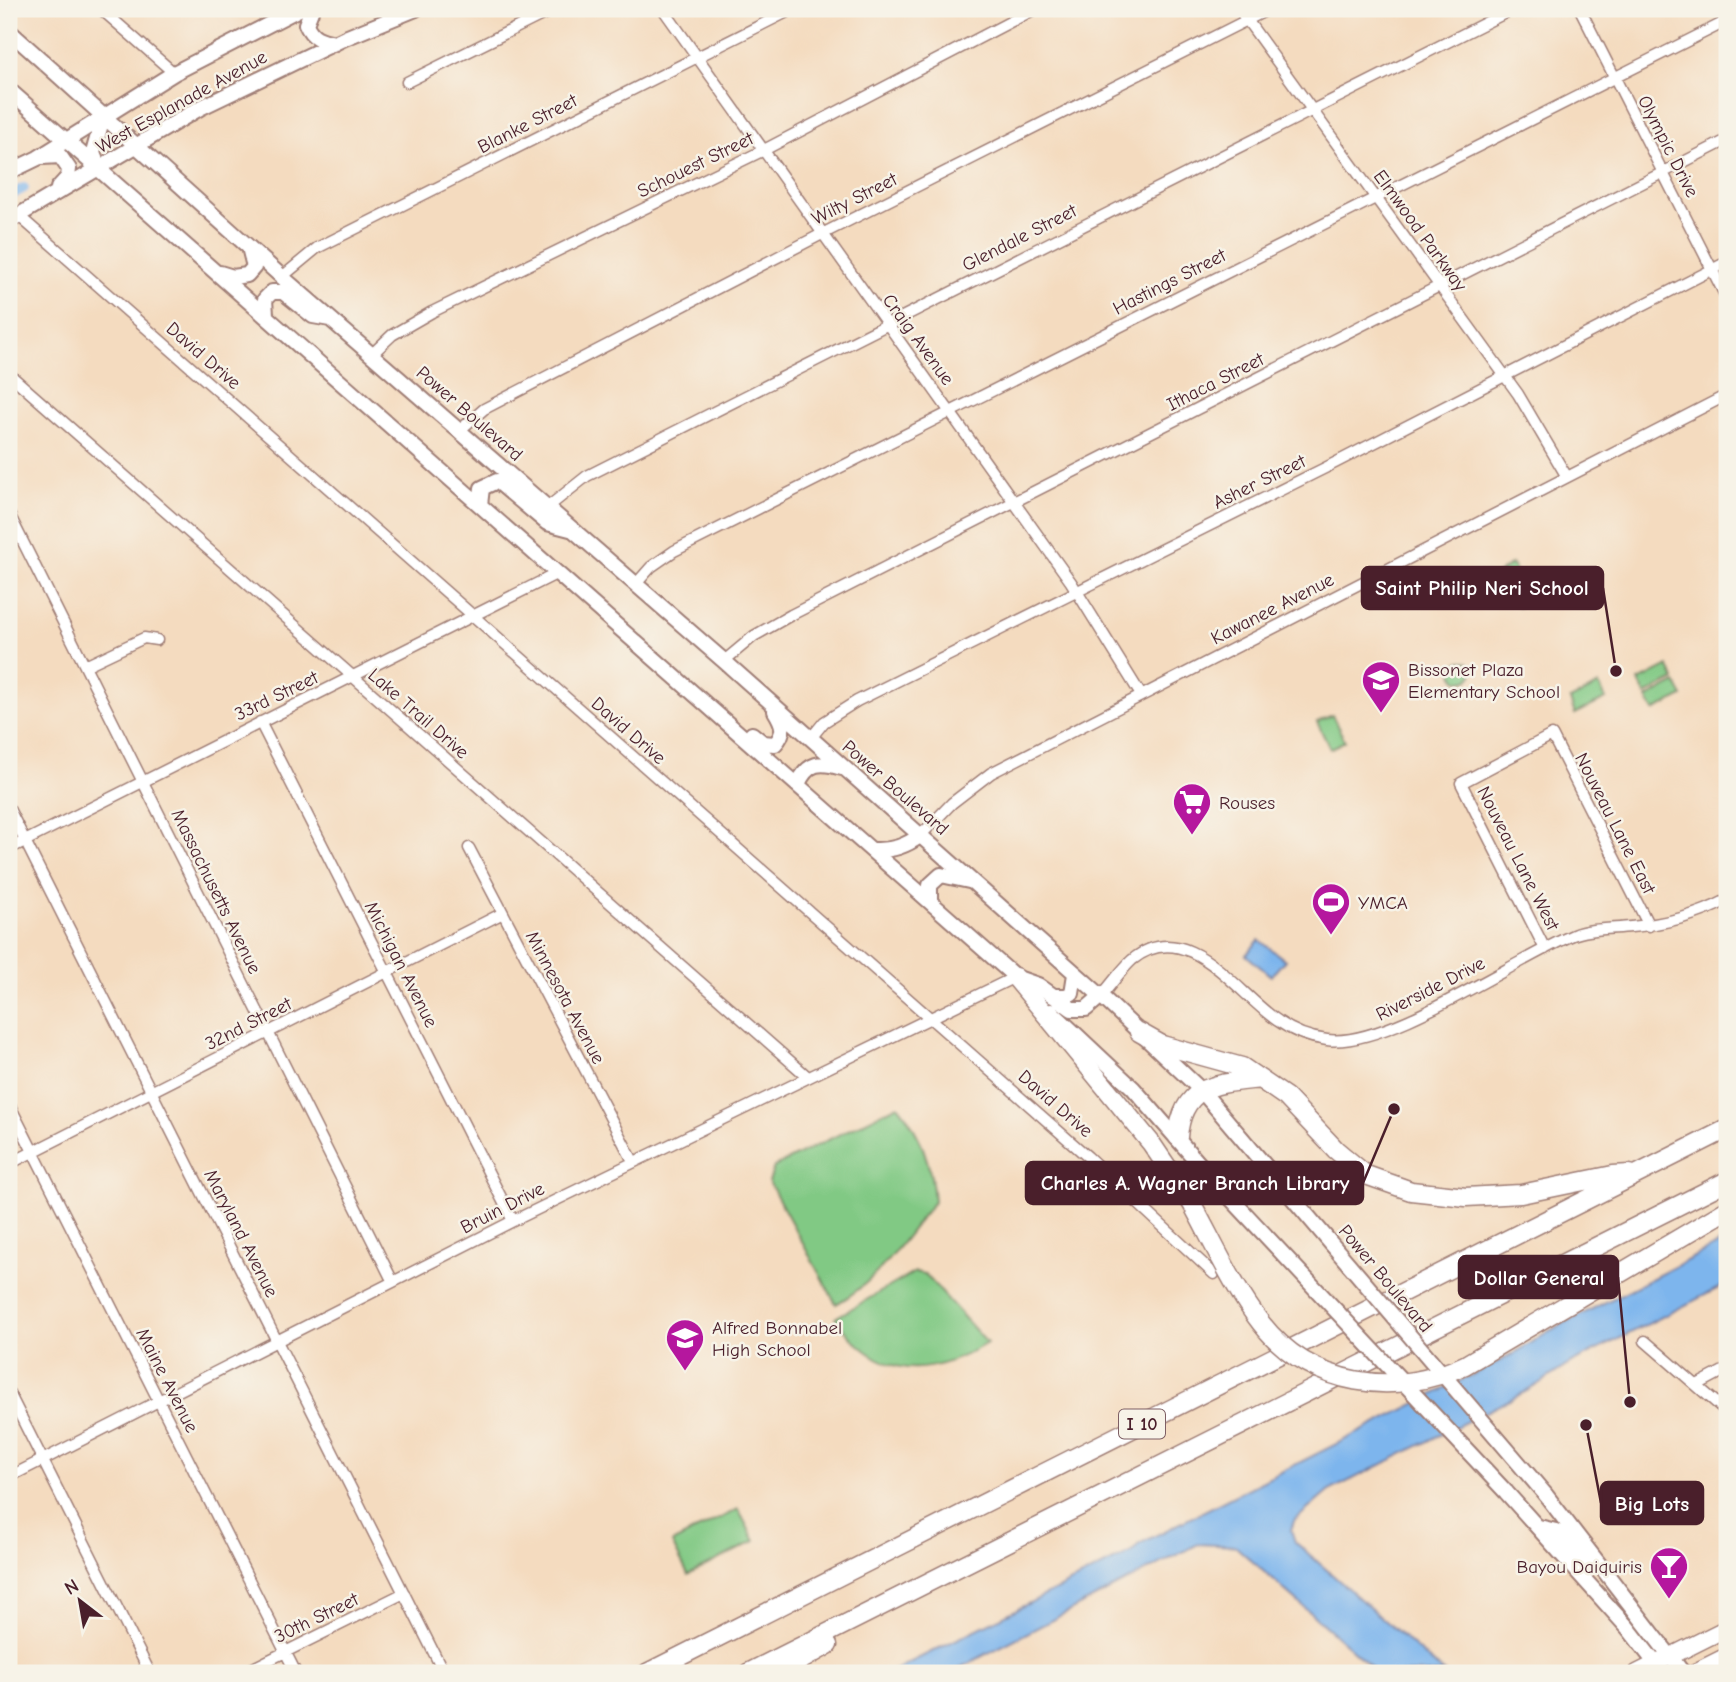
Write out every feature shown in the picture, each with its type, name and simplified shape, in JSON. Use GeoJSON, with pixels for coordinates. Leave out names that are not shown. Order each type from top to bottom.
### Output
{"type":"FeatureCollection","features":[{"type":"Feature","properties":{"kind":"highway"},"geometry":{"type":"LineString","coordinates":[[1015,977],[1151,1143],[1191,1202],[1244,1296],[1278,1343],[1323,1372],[1387,1385],[1427,1380],[1465,1365],[1727,1210]]}},
{"type":"Feature","properties":{"kind":"highway"},"geometry":{"type":"LineString","coordinates":[[1139,1032],[1162,1045],[1242,1067],[1286,1097],[1336,1150],[1366,1175],[1411,1191],[1466,1197],[1521,1194],[1613,1175],[1637,1174]]}},
{"type":"Feature","properties":{"kind":"highway"},"geometry":{"type":"LineString","coordinates":[[1178,1137],[1184,1109],[1201,1090],[1213,1084],[1259,1079]]}},
{"type":"Feature","properties":{"kind":"highway","name":"I 10"},"geometry":{"type":"LineString","coordinates":[[647,1673],[1727,1129]]}},
{"type":"Feature","properties":{"kind":"highway","name":"I 10"},"geometry":{"type":"LineString","coordinates":[[748,1673],[1727,1181]]}},
{"type":"Feature","properties":{"kind":"highway"},"geometry":{"type":"LineString","coordinates":[[779,1673],[984,1555]]}},
{"type":"Feature","properties":{"kind":"main road","name":"West Esplanade Avenue"},"geometry":{"type":"LineString","coordinates":[[9,172],[38,158],[174,73],[299,9]]}},
{"type":"Feature","properties":{"kind":"main road"},"geometry":{"type":"LineString","coordinates":[[312,9],[306,24],[310,33],[317,39],[335,43]]}},
{"type":"Feature","properties":{"kind":"main road","name":"West Esplanade Avenue"},"geometry":{"type":"LineString","coordinates":[[14,218],[200,108],[335,43],[416,9]]}},
{"type":"Feature","properties":{"kind":"main road","name":"Power Boulevard"},"geometry":{"type":"LineString","coordinates":[[9,32],[282,278],[460,430],[974,882],[1201,1090],[1545,1494],[1596,1562],[1664,1664]]}},
{"type":"Feature","properties":{"kind":"main road"},"geometry":{"type":"LineString","coordinates":[[9,89],[930,900],[1133,1088],[1208,1174],[1664,1664],[1683,1673]]}},
{"type":"Feature","properties":{"kind":"main road"},"geometry":{"type":"LineString","coordinates":[[99,168],[93,153],[103,117]]}},
{"type":"Feature","properties":{"kind":"main road"},"geometry":{"type":"LineString","coordinates":[[38,158],[60,156],[69,169],[68,177],[50,197]]}},
{"type":"Feature","properties":{"kind":"main road"},"geometry":{"type":"LineString","coordinates":[[215,271],[233,277],[247,275],[254,267],[254,259],[246,245]]}},
{"type":"Feature","properties":{"kind":"main road"},"geometry":{"type":"LineString","coordinates":[[266,315],[265,299],[284,292],[313,317],[331,319]]}},
{"type":"Feature","properties":{"kind":"main road"},"geometry":{"type":"LineString","coordinates":[[480,505],[482,488],[496,481],[547,523],[572,529]]}},
{"type":"Feature","properties":{"kind":"main road"},"geometry":{"type":"LineString","coordinates":[[735,728],[749,731],[764,743],[775,744],[781,737],[783,725],[772,703]]}},
{"type":"Feature","properties":{"kind":"main road"},"geometry":{"type":"LineString","coordinates":[[798,784],[804,771],[814,764],[825,762],[846,769]]}},
{"type":"Feature","properties":{"kind":"main road"},"geometry":{"type":"LineString","coordinates":[[873,850],[888,851],[921,835]]}},
{"type":"Feature","properties":{"kind":"main road"},"geometry":{"type":"LineString","coordinates":[[930,900],[930,885],[941,875],[974,882]]}},
{"type":"Feature","properties":{"kind":"main road"},"geometry":{"type":"LineString","coordinates":[[1053,996],[1072,993],[1075,974]]}},
{"type":"Feature","properties":{"kind":"main road"},"geometry":{"type":"LineString","coordinates":[[1015,977],[1038,985],[1072,1009],[1086,1009],[1101,996]]}},
{"type":"Feature","properties":{"kind":"main road"},"geometry":{"type":"LineString","coordinates":[[1537,1526],[1556,1531],[1587,1561],[1596,1562]]}},
{"type":"Feature","properties":{"kind":"main road"},"geometry":{"type":"LineString","coordinates":[[1637,1673],[1664,1664],[1727,1628]]}},
{"type":"Feature","properties":{"kind":"main road"},"geometry":{"type":"LineString","coordinates":[[1693,1673],[1727,1656]]}},
{"type":"Feature","properties":{"kind":"street"},"geometry":{"type":"LineString","coordinates":[[101,9],[174,73]]}},
{"type":"Feature","properties":{"kind":"street"},"geometry":{"type":"LineString","coordinates":[[407,82],[554,9]]}},
{"type":"Feature","properties":{"kind":"street","name":"Craig Avenue"},"geometry":{"type":"LineString","coordinates":[[663,9],[1077,590],[1141,695]]}},
{"type":"Feature","properties":{"kind":"street","name":"Blanke Street"},"geometry":{"type":"LineString","coordinates":[[282,278],[317,248],[793,9]]}},
{"type":"Feature","properties":{"kind":"street","name":"Schouest Street"},"geometry":{"type":"LineString","coordinates":[[372,354],[392,335],[432,312],[762,151],[1035,9]]}},
{"type":"Feature","properties":{"kind":"street","name":"Elmwood Parkway"},"geometry":{"type":"LineString","coordinates":[[1239,9],[1504,375],[1567,477]]}},
{"type":"Feature","properties":{"kind":"street","name":"Wilty Street"},"geometry":{"type":"LineString","coordinates":[[460,430],[484,409],[821,234],[1269,9]]}},
{"type":"Feature","properties":{"kind":"street","name":"Glendale Street"},"geometry":{"type":"LineString","coordinates":[[548,507],[587,476],[1513,9]]}},
{"type":"Feature","properties":{"kind":"street","name":"Olympic Drive"},"geometry":{"type":"LineString","coordinates":[[1580,9],[1727,299]]}},
{"type":"Feature","properties":{"kind":"street","name":"Hastings Street"},"geometry":{"type":"LineString","coordinates":[[636,584],[651,567],[674,551],[1727,22]]}},
{"type":"Feature","properties":{"kind":"street","name":"Ithaca Street"},"geometry":{"type":"LineString","coordinates":[[724,661],[754,636],[791,615],[1727,140]]}},
{"type":"Feature","properties":{"kind":"street","name":"David Drive"},"geometry":{"type":"LineString","coordinates":[[14,218],[1088,1157],[1214,1273]]}},
{"type":"Feature","properties":{"kind":"street","name":"Asher Street"},"geometry":{"type":"LineString","coordinates":[[811,738],[824,722],[857,701],[1329,466],[1727,262]]}},
{"type":"Feature","properties":{"kind":"street","name":"Lake Trail Drive"},"geometry":{"type":"LineString","coordinates":[[9,374],[808,1077]]}},
{"type":"Feature","properties":{"kind":"street","name":"Kawanee Avenue"},"geometry":{"type":"LineString","coordinates":[[921,835],[952,803],[991,773],[1727,395]]}},
{"type":"Feature","properties":{"kind":"street","name":"Massachusetts Avenue"},"geometry":{"type":"LineString","coordinates":[[9,514],[13,533],[143,780],[393,1282]]}},
{"type":"Feature","properties":{"kind":"street","name":"33rd Street"},"geometry":{"type":"LineString","coordinates":[[9,849],[558,573]]}},
{"type":"Feature","properties":{"kind":"street"},"geometry":{"type":"LineString","coordinates":[[85,666],[144,638],[157,640]]}},
{"type":"Feature","properties":{"kind":"street","name":"Michigan Avenue"},"geometry":{"type":"LineString","coordinates":[[260,722],[513,1221]]}},
{"type":"Feature","properties":{"kind":"street","name":"Nouveau Lane East"},"geometry":{"type":"LineString","coordinates":[[1461,783],[1552,735],[1649,926]]}},
{"type":"Feature","properties":{"kind":"street","name":"Nouveau Lane West"},"geometry":{"type":"LineString","coordinates":[[1461,783],[1545,949]]}},
{"type":"Feature","properties":{"kind":"street","name":"Maryland Avenue"},"geometry":{"type":"LineString","coordinates":[[9,809],[444,1673]]}},
{"type":"Feature","properties":{"kind":"street","name":"Minnesota Avenue"},"geometry":{"type":"LineString","coordinates":[[469,848],[633,1161]]}},
{"type":"Feature","properties":{"kind":"street","name":"Riverside Drive"},"geometry":{"type":"LineString","coordinates":[[1101,996],[1133,959],[1154,949],[1175,945],[1193,951],[1214,966],[1280,1023],[1310,1037],[1331,1041],[1361,1039],[1400,1024],[1576,933],[1649,926],[1685,918],[1727,900]]}},
{"type":"Feature","properties":{"kind":"street","name":"32nd Street"},"geometry":{"type":"LineString","coordinates":[[9,1164],[503,914]]}},
{"type":"Feature","properties":{"kind":"street","name":"Bruin Drive"},"geometry":{"type":"LineString","coordinates":[[9,1477],[633,1161],[1015,977]]}},
{"type":"Feature","properties":{"kind":"street","name":"Maine Avenue"},"geometry":{"type":"LineString","coordinates":[[9,1104],[296,1673]]}},
{"type":"Feature","properties":{"kind":"street"},"geometry":{"type":"LineString","coordinates":[[1645,1341],[1727,1412]]}},
{"type":"Feature","properties":{"kind":"street"},"geometry":{"type":"LineString","coordinates":[[1697,1385],[1727,1369]]}},
{"type":"Feature","properties":{"kind":"street"},"geometry":{"type":"LineString","coordinates":[[9,1393],[150,1673]]}},
{"type":"Feature","properties":{"kind":"street","name":"30th Street"},"geometry":{"type":"LineString","coordinates":[[243,1673],[404,1593]]}},
{"type":"Feature","properties":{"kind":"green space"},"geometry":{"type":"Polygon","coordinates":[[[1511,564],[1533,595],[1518,607],[1493,578],[1511,564]]]}},
{"type":"Feature","properties":{"kind":"green space"},"geometry":{"type":"Polygon","coordinates":[[[1463,661],[1470,664],[1473,671],[1470,678],[1463,681],[1456,678],[1453,671],[1456,664],[1463,661]]]}},
{"type":"Feature","properties":{"kind":"green space"},"geometry":{"type":"Polygon","coordinates":[[[1668,666],[1675,680],[1645,695],[1639,681],[1668,666]]]}},
{"type":"Feature","properties":{"kind":"green space"},"geometry":{"type":"Polygon","coordinates":[[[1676,683],[1683,696],[1654,711],[1647,698],[1676,683]]]}},
{"type":"Feature","properties":{"kind":"green space"},"geometry":{"type":"Polygon","coordinates":[[[1599,685],[1606,699],[1575,714],[1570,700],[1599,685]]]}},
{"type":"Feature","properties":{"kind":"green space"},"geometry":{"type":"Polygon","coordinates":[[[1332,715],[1345,741],[1330,749],[1317,722],[1332,715]]]}},
{"type":"Feature","properties":{"kind":"green space"},"geometry":{"type":"Polygon","coordinates":[[[898,1105],[913,1127],[924,1151],[934,1202],[878,1271],[852,1295],[836,1304],[769,1182],[774,1167],[898,1105]]]}},
{"type":"Feature","properties":{"kind":"green space"},"geometry":{"type":"Polygon","coordinates":[[[915,1272],[925,1274],[987,1343],[943,1364],[905,1368],[887,1363],[869,1353],[835,1318],[915,1272]]]}},
{"type":"Feature","properties":{"kind":"green space"},"geometry":{"type":"Polygon","coordinates":[[[738,1509],[755,1541],[688,1575],[672,1543],[738,1509]]]}},
{"type":"Feature","properties":{"kind":"water"},"geometry":{"type":"Polygon","coordinates":[[[1259,940],[1285,960],[1271,976],[1246,955],[1259,940]]]}},
{"type":"Feature","properties":{"kind":"water"},"geometry":{"type":"Polygon","coordinates":[[[1727,1240],[1727,1284],[1571,1363],[1529,1390],[1329,1491],[1294,1521],[1291,1530],[1295,1542],[1444,1673],[1378,1673],[1235,1546],[1198,1544],[950,1673],[889,1673],[1132,1552],[1139,1544],[1510,1356],[1547,1332],[1727,1240]]]}},
{"type":"Feature","properties":{"kind":"waterway"},"geometry":{"type":"LineString","coordinates":[[9,196],[24,188]]}},
{"type":"Feature","properties":{"kind":"place","name":"Saint Philip Neri School"},"geometry":{"type":"Point","coordinates":[1616,671]}},
{"type":"Feature","properties":{"kind":"place","name":"Bissonet Plaza Elementary School"},"geometry":{"type":"Point","coordinates":[1381,714]}},
{"type":"Feature","properties":{"kind":"place","name":"Rouses"},"geometry":{"type":"Point","coordinates":[1192,836]}},
{"type":"Feature","properties":{"kind":"place","name":"YMCA"},"geometry":{"type":"Point","coordinates":[1331,936]}},
{"type":"Feature","properties":{"kind":"place","name":"Charles A. Wagner Branch Library"},"geometry":{"type":"Point","coordinates":[1394,1109]}},
{"type":"Feature","properties":{"kind":"place","name":"Alfred Bonnabel High School"},"geometry":{"type":"Point","coordinates":[685,1372]}},
{"type":"Feature","properties":{"kind":"place","name":"Dollar General"},"geometry":{"type":"Point","coordinates":[1630,1402]}},
{"type":"Feature","properties":{"kind":"place","name":"Big Lots"},"geometry":{"type":"Point","coordinates":[1586,1425]}},
{"type":"Feature","properties":{"kind":"place","name":"Bayou Daiquiris"},"geometry":{"type":"Point","coordinates":[1669,1600]}}]}
